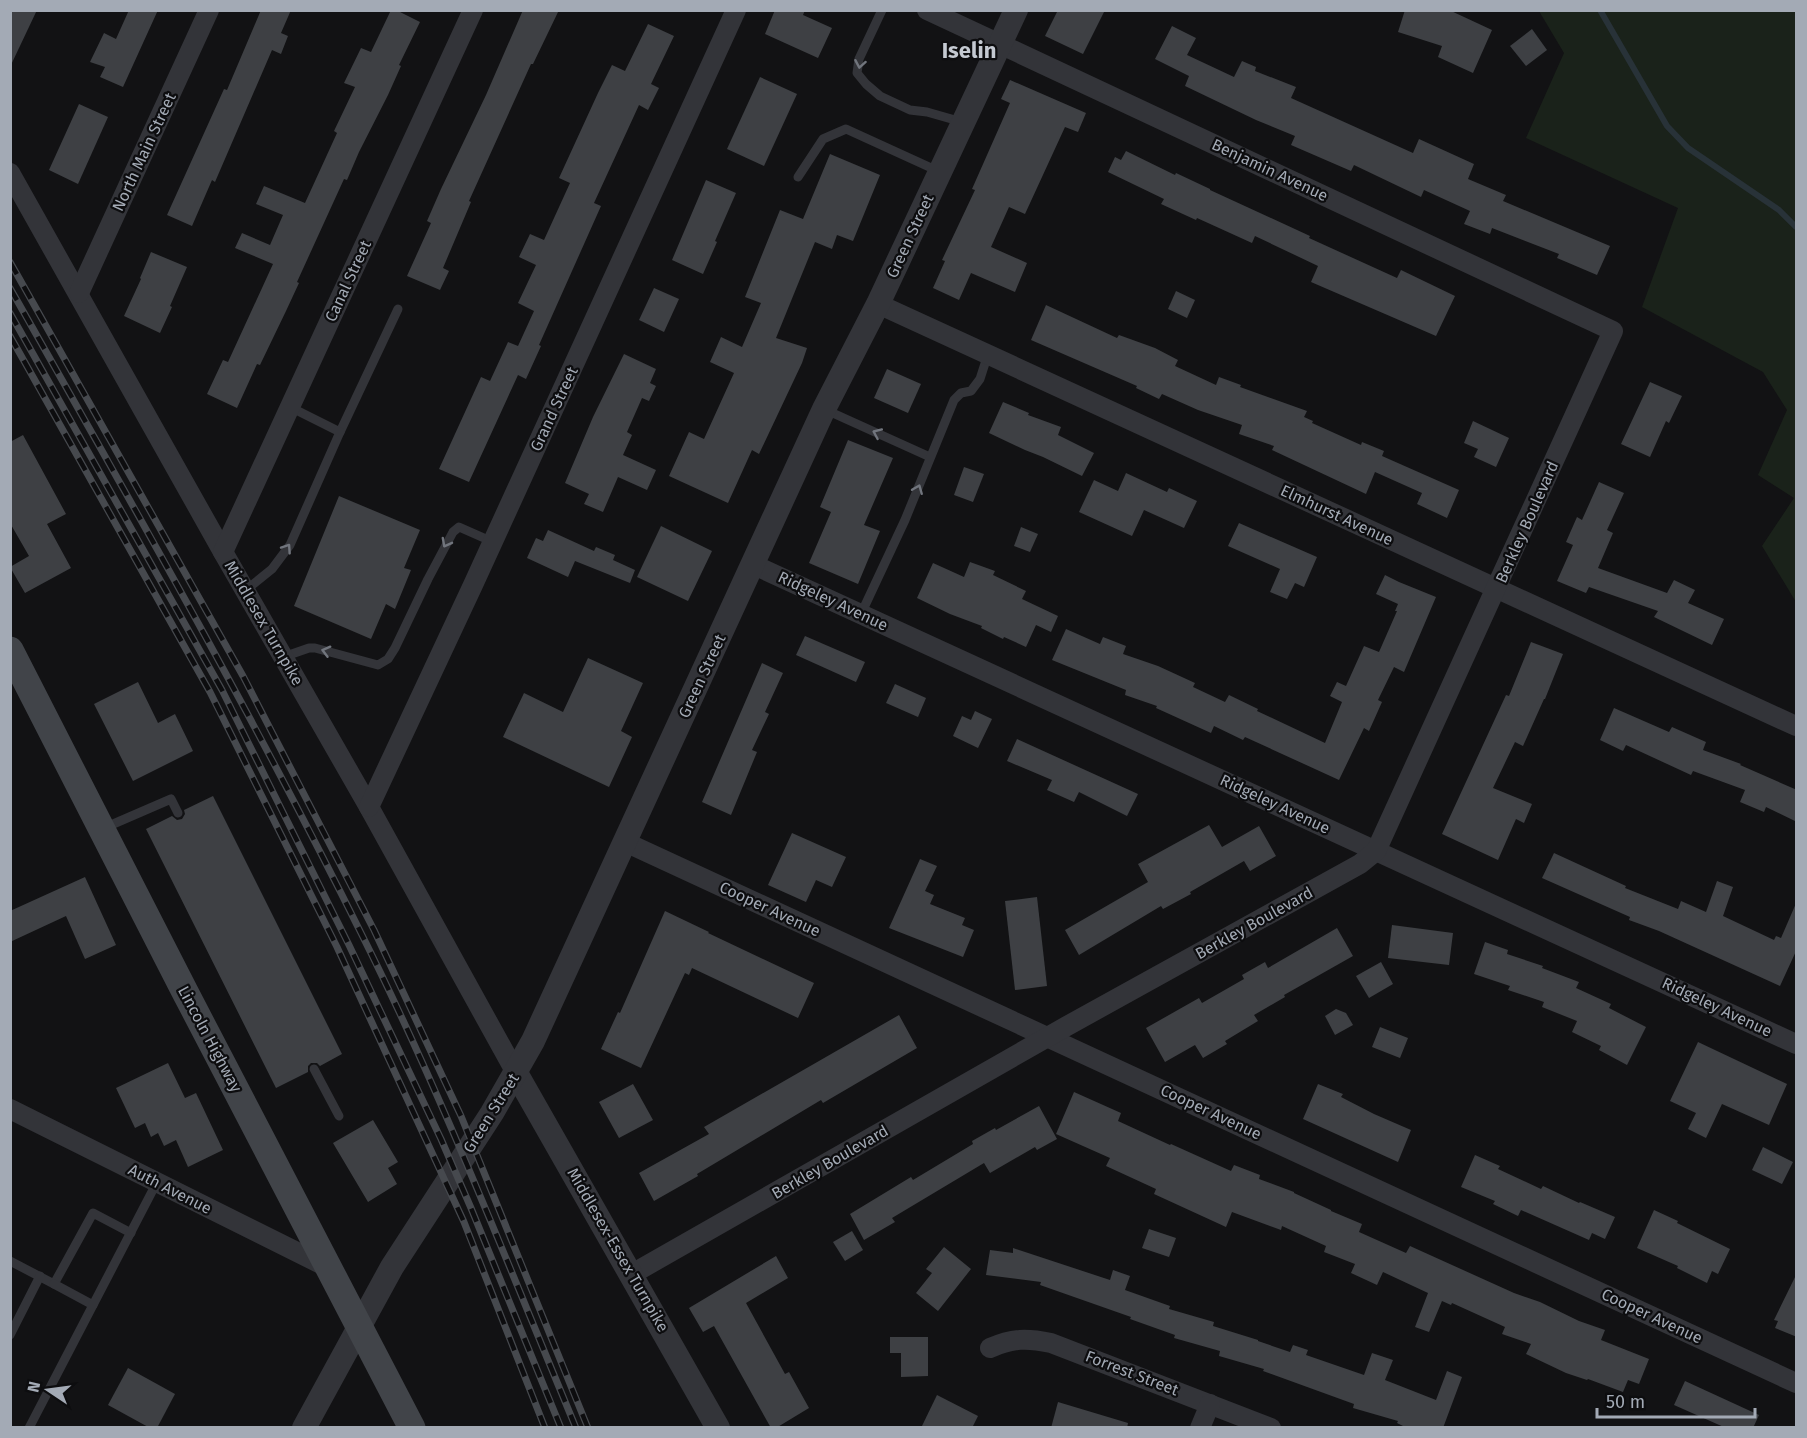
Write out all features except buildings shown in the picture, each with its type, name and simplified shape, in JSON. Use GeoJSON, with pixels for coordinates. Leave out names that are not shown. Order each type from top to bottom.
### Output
{"type":"FeatureCollection","features":[{"type":"Feature","properties":{"kind":"main road","name":"Lincoln Highway"},"geometry":{"type":"LineString","coordinates":[[10,650],[21,680],[102,829],[412,1428]]}},
{"type":"Feature","properties":{"kind":"street","name":"North Main Street"},"geometry":{"type":"LineString","coordinates":[[78,293],[209,10]]}},
{"type":"Feature","properties":{"kind":"street","name":"Canal Street"},"geometry":{"type":"LineString","coordinates":[[223,552],[472,10]]}},
{"type":"Feature","properties":{"kind":"street","name":"Grand Street"},"geometry":{"type":"LineString","coordinates":[[369,807],[736,10]]}},
{"type":"Feature","properties":{"kind":"street","name":"Benjamin Avenue"},"geometry":{"type":"LineString","coordinates":[[927,10],[1613,331]]}},
{"type":"Feature","properties":{"kind":"street","name":"Green Street"},"geometry":{"type":"LineString","coordinates":[[304,1428],[392,1267],[492,1113],[533,1041],[824,409],[878,304],[1016,10]]}},
{"type":"Feature","properties":{"kind":"street","name":"Middlesex Turnpike"},"geometry":{"type":"LineString","coordinates":[[10,173],[369,807],[516,1073]]}},
{"type":"Feature","properties":{"kind":"street","name":"Elmhurst Avenue"},"geometry":{"type":"LineString","coordinates":[[878,304],[1797,726]]}},
{"type":"Feature","properties":{"kind":"street","name":"Berkley Boulevard"},"geometry":{"type":"LineString","coordinates":[[632,1274],[1048,1037],[1360,864],[1376,851],[1613,331]]}},
{"type":"Feature","properties":{"kind":"street","name":"Ridgeley Avenue"},"geometry":{"type":"LineString","coordinates":[[754,565],[1797,1044]]}},
{"type":"Feature","properties":{"kind":"street","name":"Cooper Avenue"},"geometry":{"type":"LineString","coordinates":[[626,842],[1792,1378]]}},
{"type":"Feature","properties":{"kind":"street","name":"Middlesex-Essex Turnpike"},"geometry":{"type":"LineString","coordinates":[[516,1073],[718,1428]]}},
{"type":"Feature","properties":{"kind":"street","name":"Auth Avenue"},"geometry":{"type":"LineString","coordinates":[[10,1109],[331,1269]]}},
{"type":"Feature","properties":{"kind":"street","name":"Forrest Street"},"geometry":{"type":"LineString","coordinates":[[990,1348],[1019,1339],[1051,1343],[1271,1428]]}},
{"type":"Feature","properties":{"kind":"street"},"geometry":{"type":"LineString","coordinates":[[1200,1428],[1210,1404]]}},
{"type":"Feature","properties":{"kind":"lane"},"geometry":{"type":"LineString","coordinates":[[882,10],[859,59],[857,73],[880,96],[910,110],[927,112],[964,123]]}},
{"type":"Feature","properties":{"kind":"lane"},"geometry":{"type":"LineString","coordinates":[[798,177],[823,139],[846,129],[940,172]]}},
{"type":"Feature","properties":{"kind":"lane"},"geometry":{"type":"LineString","coordinates":[[246,590],[272,569],[290,545],[398,309]]}},
{"type":"Feature","properties":{"kind":"lane"},"geometry":{"type":"LineString","coordinates":[[861,614],[905,520],[954,400],[961,393],[971,391],[976,385],[988,354]]}},
{"type":"Feature","properties":{"kind":"lane"},"geometry":{"type":"LineString","coordinates":[[290,407],[340,432]]}},
{"type":"Feature","properties":{"kind":"lane"},"geometry":{"type":"LineString","coordinates":[[824,409],[930,457]]}},
{"type":"Feature","properties":{"kind":"lane"},"geometry":{"type":"LineString","coordinates":[[283,657],[309,648],[378,664],[383,662],[395,648],[453,532],[459,527],[493,542]]}},
{"type":"Feature","properties":{"kind":"lane"},"geometry":{"type":"LineString","coordinates":[[102,829],[171,799],[178,813]]}},
{"type":"Feature","properties":{"kind":"lane"},"geometry":{"type":"LineString","coordinates":[[314,1069],[339,1116]]}},
{"type":"Feature","properties":{"kind":"lane"},"geometry":{"type":"LineString","coordinates":[[29,1428],[157,1182]]}},
{"type":"Feature","properties":{"kind":"lane"},"geometry":{"type":"LineString","coordinates":[[54,1284],[93,1213],[130,1233]]}},
{"type":"Feature","properties":{"kind":"lane"},"geometry":{"type":"LineString","coordinates":[[10,1261],[93,1305]]}},
{"type":"Feature","properties":{"kind":"lane"},"geometry":{"type":"LineString","coordinates":[[10,1335],[40,1276]]}},
{"type":"Feature","properties":{"kind":"shaded area"},"geometry":{"type":"Polygon","coordinates":[[[1539,11],[1796,11],[1796,602],[1762,546],[1794,498],[1758,475],[1787,410],[1763,372],[1642,307],[1678,208],[1526,138],[1564,53],[1539,11]]]}},
{"type":"Feature","properties":{"kind":"waterway"},"geometry":{"type":"LineString","coordinates":[[1600,10],[1667,126],[1688,148],[1779,210],[1796,227]]}},
{"type":"Feature","properties":{"kind":"railway"},"geometry":{"type":"LineString","coordinates":[[10,262],[243,676],[374,930],[461,1116],[588,1428]]}},
{"type":"Feature","properties":{"kind":"railway"},"geometry":{"type":"LineString","coordinates":[[10,288],[235,690],[362,935],[447,1118],[576,1428]]}},
{"type":"Feature","properties":{"kind":"railway"},"geometry":{"type":"LineString","coordinates":[[10,313],[222,690],[349,945],[441,1139],[561,1428]]}},
{"type":"Feature","properties":{"kind":"railway"},"geometry":{"type":"LineString","coordinates":[[10,336],[210,692],[337,947],[464,1222],[545,1428]]}},
{"type":"Feature","properties":{"kind":"district","name":"Iselin"},"geometry":{"type":"Point","coordinates":[969,50]}}]}
